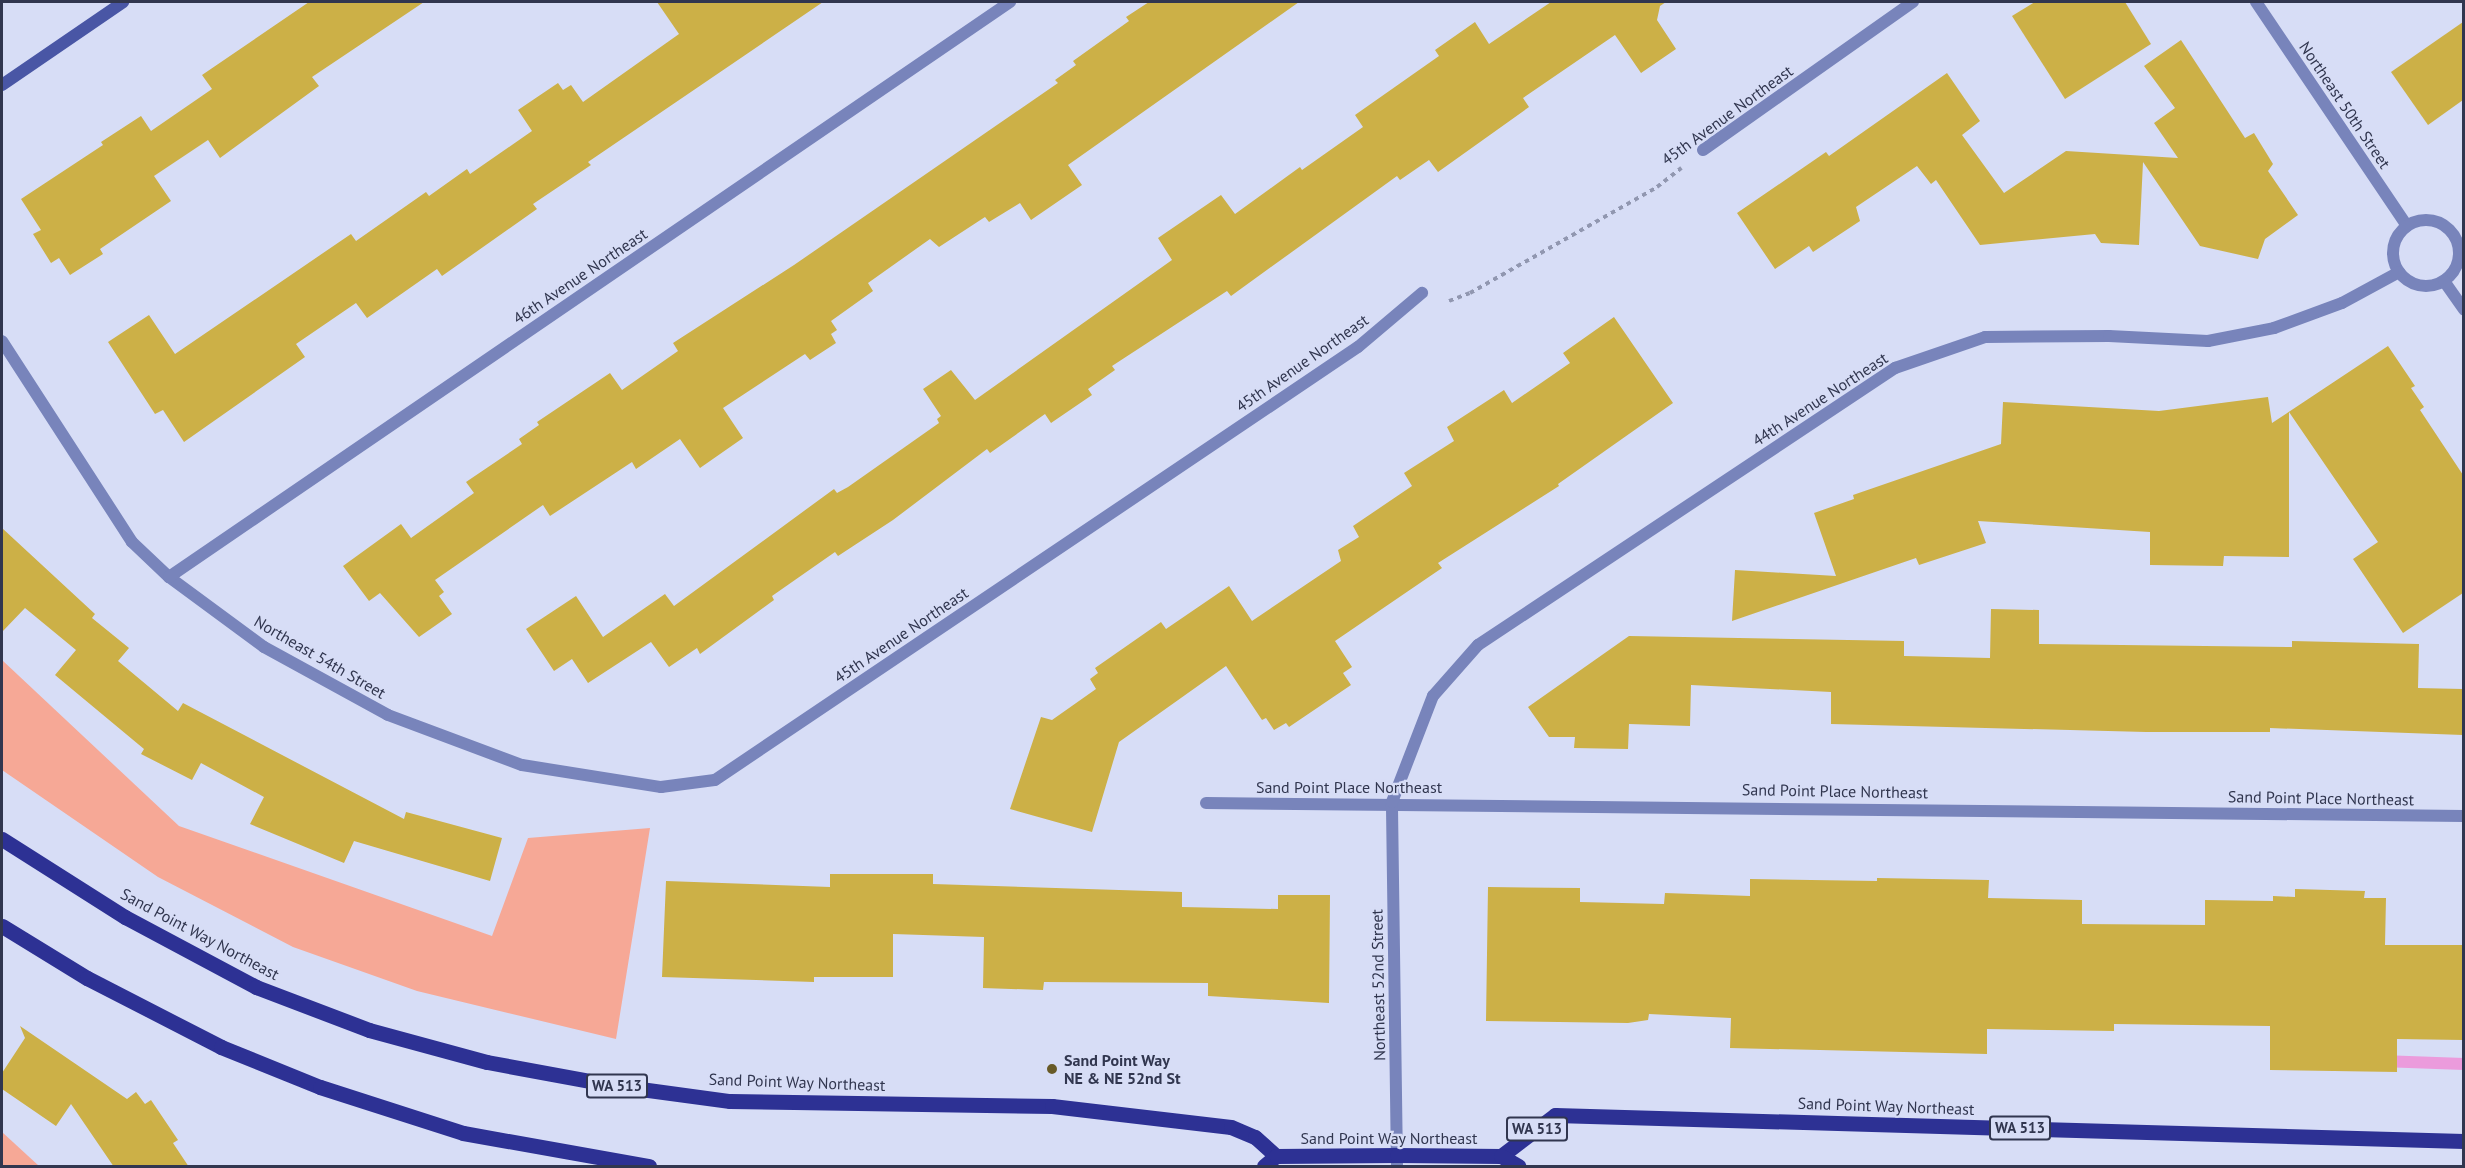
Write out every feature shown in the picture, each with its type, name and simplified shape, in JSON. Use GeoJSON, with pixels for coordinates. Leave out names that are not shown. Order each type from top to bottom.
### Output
{"type":"FeatureCollection","features":[{"type":"Feature","properties":{"kind":"main road","name":"Sand Point Way Northeast"},"geometry":{"type":"LineString","coordinates":[[2,839],[125,917],[256,987],[369,1030],[486,1062],[611,1085],[730,1101],[1052,1106],[1231,1127],[1255,1137],[1276,1156],[1397,1161],[1501,1156],[1555,1115],[2463,1141]]}},
{"type":"Feature","properties":{"kind":"main road"},"geometry":{"type":"LineString","coordinates":[[2,926],[87,978],[221,1047],[320,1087],[463,1133],[649,1167]]}},
{"type":"Feature","properties":{"kind":"main road"},"geometry":{"type":"LineString","coordinates":[[1264,1167],[1276,1156]]}},
{"type":"Feature","properties":{"kind":"main road","name":"Sand Point Way Northeast"},"geometry":{"type":"LineString","coordinates":[[1501,1156],[1518,1167]]}},
{"type":"Feature","properties":{"kind":"street"},"geometry":{"type":"LineString","coordinates":[[2,85],[123,2]]}},
{"type":"Feature","properties":{"kind":"street","name":"46th Avenue Northeast"},"geometry":{"type":"LineString","coordinates":[[169,577],[1010,2]]}},
{"type":"Feature","properties":{"kind":"street","name":"45th Avenue Northeast"},"geometry":{"type":"LineString","coordinates":[[1703,150],[1913,2]]}},
{"type":"Feature","properties":{"kind":"street","name":"Northeast 50th Street"},"geometry":{"type":"LineString","coordinates":[[2256,2],[2407,226]]}},
{"type":"Feature","properties":{"kind":"street"},"geometry":{"type":"LineString","coordinates":[[2433,221],[2459,232],[2460,255],[2457,266],[2444,281],[2419,286],[2398,272],[2393,246],[2407,226],[2433,221]]}},
{"type":"Feature","properties":{"kind":"street","name":"44th Avenue Northeast"},"geometry":{"type":"LineString","coordinates":[[1392,802],[1433,696],[1478,645],[1895,368],[1985,337],[2208,341],[2274,328],[2342,303],[2398,272]]}},
{"type":"Feature","properties":{"kind":"street"},"geometry":{"type":"LineString","coordinates":[[2444,281],[2463,310]]}},
{"type":"Feature","properties":{"kind":"street","name":"45th Avenue Northeast"},"geometry":{"type":"LineString","coordinates":[[715,780],[1358,347],[1422,293]]}},
{"type":"Feature","properties":{"kind":"street","name":"Northeast 54th Street"},"geometry":{"type":"LineString","coordinates":[[2,341],[132,542],[169,577],[264,647],[392,717],[522,765],[661,787],[715,780]]}},
{"type":"Feature","properties":{"kind":"street","name":"Sand Point Place Northeast"},"geometry":{"type":"LineString","coordinates":[[1206,803],[1392,802],[2463,816]]}},
{"type":"Feature","properties":{"kind":"street","name":"Northeast 52nd Street"},"geometry":{"type":"LineString","coordinates":[[1392,802],[1397,1161]]}},
{"type":"Feature","properties":{"kind":"path","name":"45th Avenue Northeast"},"geometry":{"type":"LineString","coordinates":[[1422,293],[1445,303],[1470,293],[1657,187],[1703,150]]}},
{"type":"Feature","properties":{"kind":"shaded area"},"geometry":{"type":"Polygon","coordinates":[[[2,660],[179,826],[492,936],[528,838],[650,828],[616,1039],[417,991],[293,947],[158,877],[2,770],[2,660]]]}},
{"type":"Feature","properties":{"kind":"shaded area"},"geometry":{"type":"Polygon","coordinates":[[[2,1132],[39,1166],[2,1166],[2,1132]]]}},
{"type":"Feature","properties":{"kind":"building"},"geometry":{"type":"Polygon","coordinates":[[[309,2],[424,2],[312,77],[319,86],[220,158],[208,140],[154,176],[171,201],[100,249],[103,254],[70,275],[59,258],[51,263],[33,234],[41,230],[21,199],[103,145],[101,142],[141,116],[151,131],[212,89],[202,75],[309,2]]]}},
{"type":"Feature","properties":{"kind":"building"},"geometry":{"type":"Polygon","coordinates":[[[657,2],[823,2],[588,162],[591,165],[533,204],[537,209],[442,276],[437,269],[367,318],[356,303],[296,344],[305,357],[184,442],[163,410],[155,414],[108,342],[149,315],[175,354],[351,234],[356,241],[426,192],[429,196],[467,169],[470,174],[532,131],[518,110],[558,83],[563,90],[571,85],[583,102],[679,34],[657,2]]]}},
{"type":"Feature","properties":{"kind":"building"},"geometry":{"type":"Polygon","coordinates":[[[1149,2],[1299,2],[1068,165],[1082,185],[1031,220],[1020,203],[989,222],[985,217],[939,247],[930,239],[868,283],[873,291],[831,321],[837,330],[831,334],[836,343],[810,360],[805,354],[723,408],[743,438],[700,468],[680,439],[636,469],[632,462],[550,516],[543,505],[435,580],[444,592],[439,596],[452,614],[419,637],[380,593],[369,601],[343,566],[401,524],[411,538],[474,493],[466,482],[522,444],[519,439],[539,425],[537,422],[610,373],[622,390],[678,351],[673,343],[794,265],[1058,83],[1055,80],[1076,65],[1073,61],[1129,21],[1126,17],[1149,2]]]}},
{"type":"Feature","properties":{"kind":"building"},"geometry":{"type":"Polygon","coordinates":[[[1551,2],[1666,2],[1660,6],[1657,20],[1676,49],[1641,73],[1615,35],[1523,98],[1529,107],[1438,172],[1429,160],[1400,180],[1397,176],[1231,296],[1227,291],[1112,366],[1115,370],[1088,389],[1092,395],[1051,423],[1045,414],[990,453],[987,449],[893,520],[838,556],[835,552],[772,596],[774,600],[700,654],[697,648],[669,667],[651,642],[588,683],[572,659],[554,671],[526,629],[576,596],[603,637],[665,594],[674,606],[834,489],[837,493],[848,487],[939,423],[937,419],[941,416],[923,389],[951,370],[975,400],[1172,260],[1158,238],[1221,195],[1235,214],[1300,167],[1302,170],[1363,127],[1355,115],[1439,56],[1435,50],[1475,22],[1489,44],[1551,2]]]}},
{"type":"Feature","properties":{"kind":"building"},"geometry":{"type":"Polygon","coordinates":[[[2035,2],[2125,2],[2151,44],[2065,99],[2012,16],[2035,2]]]}},
{"type":"Feature","properties":{"kind":"building"},"geometry":{"type":"Polygon","coordinates":[[[2463,22],[2463,100],[2428,125],[2391,72],[2463,22]]]}},
{"type":"Feature","properties":{"kind":"building"},"geometry":{"type":"Polygon","coordinates":[[[2181,40],[2245,138],[2254,133],[2273,164],[2268,171],[2298,215],[2265,239],[2258,259],[2200,246],[2143,162],[2139,245],[2101,243],[2095,234],[1980,245],[1936,180],[1931,184],[1917,166],[1856,207],[1860,221],[1813,252],[1809,246],[1775,269],[1737,213],[1826,152],[1829,156],[1947,73],[1980,121],[1962,135],[2004,193],[2066,151],[2178,158],[2154,123],[2175,108],[2144,66],[2181,40]]]}},
{"type":"Feature","properties":{"kind":"building"},"geometry":{"type":"Polygon","coordinates":[[[1614,317],[1673,403],[1558,484],[1559,486],[1438,563],[1442,568],[1335,641],[1352,667],[1343,673],[1351,685],[1289,727],[1286,723],[1274,730],[1266,718],[1262,720],[1226,666],[1119,742],[1092,832],[1010,809],[1041,717],[1052,720],[1096,689],[1090,679],[1098,673],[1095,668],[1161,622],[1166,629],[1229,586],[1252,621],[1341,561],[1338,550],[1359,537],[1353,526],[1412,486],[1404,473],[1454,441],[1447,427],[1504,390],[1512,403],[1570,363],[1563,353],[1614,317]]]}},
{"type":"Feature","properties":{"kind":"building"},"geometry":{"type":"Polygon","coordinates":[[[2388,346],[2415,386],[2411,388],[2424,407],[2420,410],[2463,475],[2463,593],[2403,633],[2353,559],[2378,542],[2289,412],[2289,557],[2224,556],[2223,566],[2150,565],[2150,532],[1978,521],[1986,543],[1919,565],[1916,558],[1732,621],[1735,570],[1836,576],[1814,513],[1854,499],[1853,495],[2001,444],[2003,402],[2159,411],[2268,397],[2272,423],[2388,346]]]}},
{"type":"Feature","properties":{"kind":"building"},"geometry":{"type":"Polygon","coordinates":[[[2,528],[95,614],[92,618],[129,648],[118,661],[178,711],[183,703],[404,819],[406,812],[502,838],[490,881],[354,841],[344,863],[250,824],[264,797],[201,763],[192,780],[141,754],[144,749],[55,675],[76,650],[25,608],[2,632],[2,528]]]}},
{"type":"Feature","properties":{"kind":"building"},"geometry":{"type":"Polygon","coordinates":[[[1991,609],[2039,610],[2039,644],[2292,647],[2292,641],[2419,644],[2418,688],[2463,689],[2463,735],[2270,728],[2270,732],[2146,732],[1831,724],[1831,692],[1691,685],[1690,726],[1629,724],[1628,749],[1574,748],[1575,737],[1549,737],[1528,707],[1629,636],[1904,641],[1904,656],[1990,658],[1991,609]]]}},
{"type":"Feature","properties":{"kind":"building"},"geometry":{"type":"Polygon","coordinates":[[[830,874],[933,874],[933,884],[1182,892],[1182,907],[1278,909],[1278,895],[1330,895],[1329,1003],[1208,996],[1208,983],[1044,982],[1043,990],[983,988],[984,937],[893,934],[893,977],[814,977],[814,982],[662,977],[666,881],[830,887],[830,874]]]}},
{"type":"Feature","properties":{"kind":"building"},"geometry":{"type":"Polygon","coordinates":[[[1877,878],[1989,880],[1988,898],[2082,900],[2082,924],[2205,925],[2205,900],[2273,901],[2273,896],[2295,897],[2295,889],[2365,891],[2364,898],[2386,898],[2385,945],[2463,945],[2463,1040],[2397,1039],[2397,1072],[2270,1070],[2270,1026],[2114,1024],[2114,1031],[1987,1029],[1987,1054],[1730,1048],[1731,1018],[1649,1014],[1648,1020],[1628,1023],[1486,1021],[1488,887],[1580,888],[1580,902],[1664,904],[1665,893],[1750,896],[1750,879],[1877,881],[1877,878]]]}},
{"type":"Feature","properties":{"kind":"building"},"geometry":{"type":"Polygon","coordinates":[[[20,1026],[127,1099],[136,1092],[145,1104],[151,1100],[178,1140],[173,1143],[189,1167],[114,1167],[71,1104],[56,1126],[2,1089],[2,1073],[25,1038],[20,1026]]]}},
{"type":"Feature","properties":{"kind":"waterway"},"geometry":{"type":"LineString","coordinates":[[2381,1061],[2464,1064]]}},
{"type":"Feature","properties":{"kind":"place","name":"Sand Point Way NE & NE 52nd St"},"geometry":{"type":"Point","coordinates":[1052,1069]}}]}
